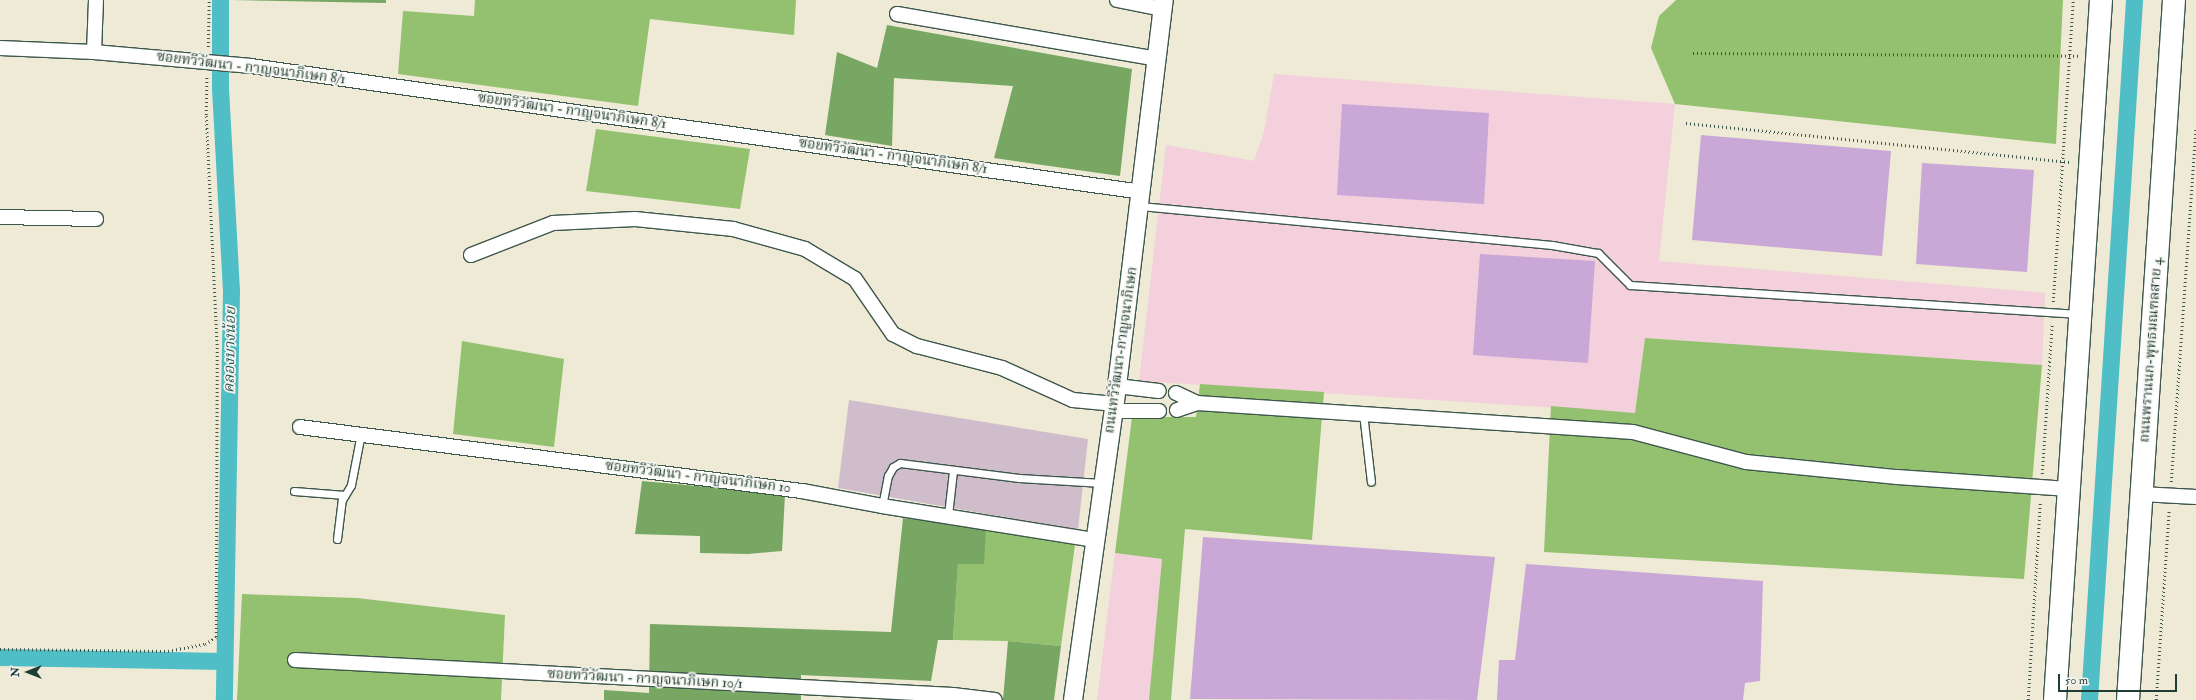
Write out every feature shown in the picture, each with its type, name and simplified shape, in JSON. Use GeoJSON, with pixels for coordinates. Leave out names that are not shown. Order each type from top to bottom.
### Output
{"type":"FeatureCollection","features":[{"type":"Feature","properties":{"kind":"main road"},"geometry":{"type":"LineString","coordinates":[[2055,700],[2101,0]]}},
{"type":"Feature","properties":{"kind":"main road","name":"ถนนพรานนก-พุทธมณฑลสาย 4"},"geometry":{"type":"LineString","coordinates":[[2128,700],[2174,0]]}},
{"type":"Feature","properties":{"kind":"street"},"geometry":{"type":"LineString","coordinates":[[94,52],[96,0]]}},
{"type":"Feature","properties":{"kind":"street"},"geometry":{"type":"LineString","coordinates":[[1117,0],[1163,5]]}},
{"type":"Feature","properties":{"kind":"street","name":"ถนนทวีวัฒนา-กาญจนาภิเษก"},"geometry":{"type":"LineString","coordinates":[[1073,700],[1102,483],[1117,386],[1141,199],[1163,5]]}},
{"type":"Feature","properties":{"kind":"street"},"geometry":{"type":"LineString","coordinates":[[897,14],[1157,59]]}},
{"type":"Feature","properties":{"kind":"street","name":"ซอยทวีวัฒนา - กาญจนาภิเษก 8/1"},"geometry":{"type":"LineString","coordinates":[[0,48],[94,52],[195,59],[251,66],[1141,199]]}},
{"type":"Feature","properties":{"kind":"street"},"geometry":{"type":"LineString","coordinates":[[0,217],[96,219]]}},
{"type":"Feature","properties":{"kind":"street"},"geometry":{"type":"LineString","coordinates":[[471,254],[554,223],[635,219],[733,229],[805,249],[855,279],[893,334],[917,346],[1002,368],[1073,400],[1114,407],[1159,410]]}},
{"type":"Feature","properties":{"kind":"street"},"geometry":{"type":"LineString","coordinates":[[1117,386],[1159,391]]}},
{"type":"Feature","properties":{"kind":"street"},"geometry":{"type":"LineString","coordinates":[[1176,393],[1196,403],[1633,432],[1746,462],[1897,477],[2069,489]]}},
{"type":"Feature","properties":{"kind":"street"},"geometry":{"type":"LineString","coordinates":[[1177,410],[1196,403]]}},
{"type":"Feature","properties":{"kind":"street","name":"ซอยทวีวัฒนา - กาญจนาภิเษก 10"},"geometry":{"type":"LineString","coordinates":[[300,426],[794,490],[882,506],[948,515],[1095,540]]}},
{"type":"Feature","properties":{"kind":"street"},"geometry":{"type":"LineString","coordinates":[[2141,494],[2196,497]]}},
{"type":"Feature","properties":{"kind":"street","name":"ซอยทวีวัฒนา - กาญจนาภิเษก 10/1"},"geometry":{"type":"LineString","coordinates":[[295,660],[953,695],[995,700]]}},
{"type":"Feature","properties":{"kind":"lane"},"geometry":{"type":"LineString","coordinates":[[1141,199],[1559,246],[1598,253],[1630,285],[2080,314]]}},
{"type":"Feature","properties":{"kind":"lane"},"geometry":{"type":"LineString","coordinates":[[1363,413],[1371,482]]}},
{"type":"Feature","properties":{"kind":"lane"},"geometry":{"type":"LineString","coordinates":[[337,539],[340,513],[345,495],[351,485],[361,433]]}},
{"type":"Feature","properties":{"kind":"lane"},"geometry":{"type":"LineString","coordinates":[[882,506],[888,476],[895,465],[1019,478],[1102,483]]}},
{"type":"Feature","properties":{"kind":"lane"},"geometry":{"type":"LineString","coordinates":[[948,515],[953,471]]}},
{"type":"Feature","properties":{"kind":"lane"},"geometry":{"type":"LineString","coordinates":[[294,491],[345,495]]}},
{"type":"Feature","properties":{"kind":"path"},"geometry":{"type":"LineString","coordinates":[[208,53],[209,0]]}},
{"type":"Feature","properties":{"kind":"path"},"geometry":{"type":"LineString","coordinates":[[2028,700],[2073,0]]}},
{"type":"Feature","properties":{"kind":"path"},"geometry":{"type":"LineString","coordinates":[[1693,53],[2097,56]]}},
{"type":"Feature","properties":{"kind":"path"},"geometry":{"type":"LineString","coordinates":[[0,649],[168,651],[205,644],[216,637],[217,349],[206,114],[207,68]]}},
{"type":"Feature","properties":{"kind":"path"},"geometry":{"type":"LineString","coordinates":[[1686,123],[2090,164]]}},
{"type":"Feature","properties":{"kind":"path"},"geometry":{"type":"LineString","coordinates":[[2156,700],[2196,127]]}},
{"type":"Feature","properties":{"kind":"shaded area"},"geometry":{"type":"Polygon","coordinates":[[[1274,74],[1675,104],[1659,261],[2045,293],[2042,365],[1645,338],[1635,413],[1139,381],[1166,145],[1254,161],[1264,132],[1274,74]]]}},
{"type":"Feature","properties":{"kind":"shaded area"},"geometry":{"type":"Polygon","coordinates":[[[849,400],[1088,439],[1078,530],[838,488],[849,400]]]}},
{"type":"Feature","properties":{"kind":"shaded area"},"geometry":{"type":"Polygon","coordinates":[[[1115,553],[1162,559],[1149,700],[1097,700],[1115,553]]]}},
{"type":"Feature","properties":{"kind":"green space"},"geometry":{"type":"Polygon","coordinates":[[[232,0],[386,0],[386,3],[232,0]]]}},
{"type":"Feature","properties":{"kind":"green space"},"geometry":{"type":"Polygon","coordinates":[[[475,0],[796,0],[794,35],[650,19],[638,106],[398,74],[403,11],[474,16],[475,0]]]}},
{"type":"Feature","properties":{"kind":"green space"},"geometry":{"type":"Polygon","coordinates":[[[1676,0],[2063,0],[2056,144],[1675,104],[1651,48],[1659,16],[1676,0]]]}},
{"type":"Feature","properties":{"kind":"green space"},"geometry":{"type":"Polygon","coordinates":[[[887,25],[1132,69],[1120,176],[994,158],[1013,86],[894,78],[892,146],[825,135],[837,52],[877,68],[887,25]]]}},
{"type":"Feature","properties":{"kind":"green space"},"geometry":{"type":"Polygon","coordinates":[[[596,129],[750,149],[740,209],[586,191],[596,129]]]}},
{"type":"Feature","properties":{"kind":"green space"},"geometry":{"type":"Polygon","coordinates":[[[1645,338],[2042,365],[2024,579],[1544,552],[1551,406],[1635,413],[1645,338]]]}},
{"type":"Feature","properties":{"kind":"green space"},"geometry":{"type":"Polygon","coordinates":[[[462,341],[564,359],[554,447],[453,434],[462,341]]]}},
{"type":"Feature","properties":{"kind":"green space"},"geometry":{"type":"Polygon","coordinates":[[[1200,384],[1324,392],[1312,540],[1185,529],[1171,700],[1149,700],[1162,559],[1115,553],[1132,417],[1196,417],[1200,384]]]}},
{"type":"Feature","properties":{"kind":"green space"},"geometry":{"type":"Polygon","coordinates":[[[642,481],[785,494],[782,551],[748,554],[700,553],[700,536],[635,534],[642,481]]]}},
{"type":"Feature","properties":{"kind":"green space"},"geometry":{"type":"Polygon","coordinates":[[[903,518],[986,528],[984,564],[958,564],[953,640],[938,640],[931,681],[801,675],[801,700],[604,700],[604,690],[649,693],[650,624],[891,632],[903,518]]]}},
{"type":"Feature","properties":{"kind":"green space"},"geometry":{"type":"Polygon","coordinates":[[[986,528],[1075,545],[1061,646],[1008,641],[953,640],[958,563],[986,528]]]}},
{"type":"Feature","properties":{"kind":"green space"},"geometry":{"type":"Polygon","coordinates":[[[242,594],[357,598],[505,615],[501,700],[237,700],[242,594]]]}},
{"type":"Feature","properties":{"kind":"green space"},"geometry":{"type":"Polygon","coordinates":[[[1008,641],[1061,646],[1054,700],[1003,700],[1008,641]]]}},
{"type":"Feature","properties":{"kind":"building"},"geometry":{"type":"Polygon","coordinates":[[[1342,104],[1489,113],[1484,204],[1337,195],[1342,104]]]}},
{"type":"Feature","properties":{"kind":"building"},"geometry":{"type":"Polygon","coordinates":[[[1701,135],[1891,151],[1882,256],[1692,240],[1701,135]]]}},
{"type":"Feature","properties":{"kind":"building"},"geometry":{"type":"Polygon","coordinates":[[[1922,163],[2034,170],[2027,272],[1916,264],[1922,163]]]}},
{"type":"Feature","properties":{"kind":"building"},"geometry":{"type":"Polygon","coordinates":[[[1480,254],[1595,261],[1588,363],[1473,355],[1480,254]]]}},
{"type":"Feature","properties":{"kind":"building"},"geometry":{"type":"Polygon","coordinates":[[[1203,537],[1495,557],[1477,700],[1190,699],[1203,537]]]}},
{"type":"Feature","properties":{"kind":"building"},"geometry":{"type":"Polygon","coordinates":[[[1526,564],[1763,581],[1760,681],[1745,683],[1743,700],[1497,700],[1499,660],[1515,660],[1526,564]]]}},
{"type":"Feature","properties":{"kind":"waterway","name":"คลองบางน้อย"},"geometry":{"type":"LineString","coordinates":[[220,0],[220,88],[231,290],[224,700]]}},
{"type":"Feature","properties":{"kind":"waterway"},"geometry":{"type":"LineString","coordinates":[[2089,700],[2134,0]]}},
{"type":"Feature","properties":{"kind":"waterway"},"geometry":{"type":"LineString","coordinates":[[0,657],[224,661]]}}]}
